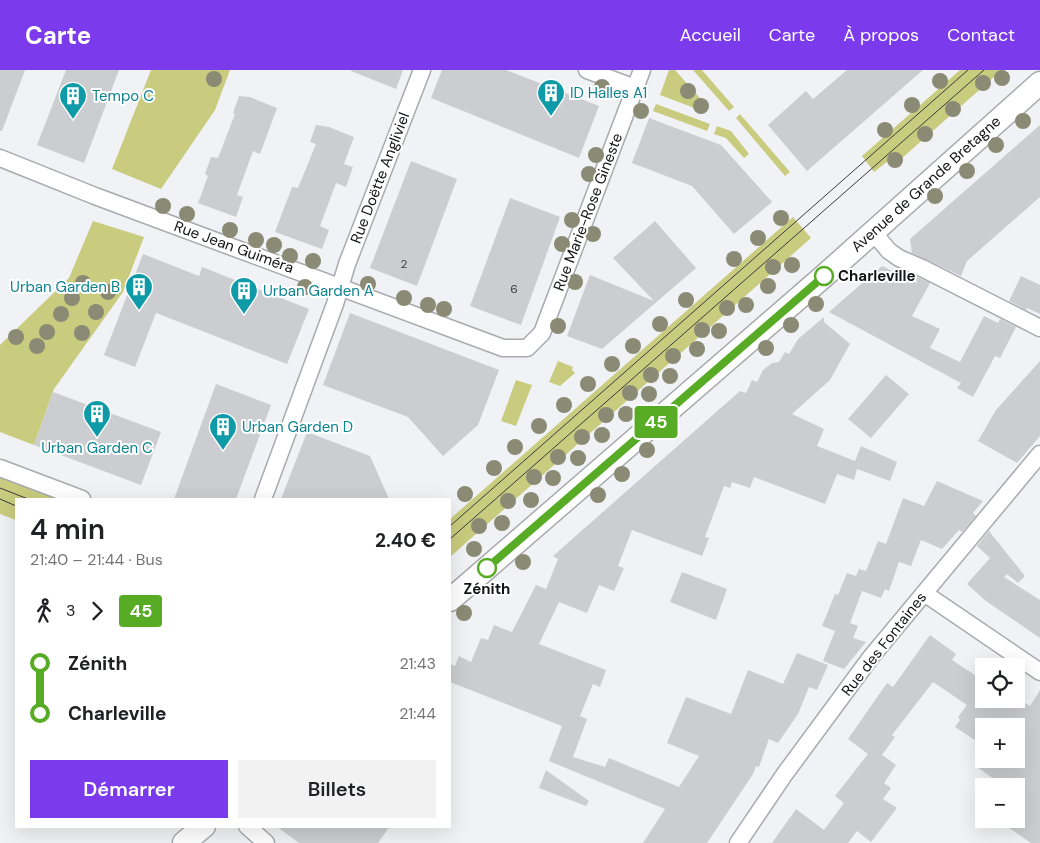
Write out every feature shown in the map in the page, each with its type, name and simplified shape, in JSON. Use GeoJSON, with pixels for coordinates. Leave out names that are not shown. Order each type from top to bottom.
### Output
{"type":"FeatureCollection","features":[{"type":"Feature","properties":{"kind":"main road","name":"Avenue de Grande Bretagne"},"geometry":{"type":"LineString","coordinates":[[451,599],[833,268],[1040,82]]}},
{"type":"Feature","properties":{"kind":"main road"},"geometry":{"type":"LineString","coordinates":[[184,843],[202,828]]}},
{"type":"Feature","properties":{"kind":"street","name":"Rue Doëtte Angliviel"},"geometry":{"type":"LineString","coordinates":[[262,498],[341,287],[347,264],[422,70]]}},
{"type":"Feature","properties":{"kind":"street"},"geometry":{"type":"LineString","coordinates":[[587,70],[635,88]]}},
{"type":"Feature","properties":{"kind":"street","name":"Rue Marie-Rose Gineste"},"geometry":{"type":"LineString","coordinates":[[527,348],[542,333],[642,70]]}},
{"type":"Feature","properties":{"kind":"street","name":"Rue Jean Guiméra"},"geometry":{"type":"LineString","coordinates":[[0,158],[95,196],[503,348],[527,348]]}},
{"type":"Feature","properties":{"kind":"street"},"geometry":{"type":"LineString","coordinates":[[873,232],[889,251],[899,258],[1040,328]]}},
{"type":"Feature","properties":{"kind":"street","name":"Rue des Fontaines"},"geometry":{"type":"LineString","coordinates":[[738,843],[784,775],[871,657],[1040,454]]}},
{"type":"Feature","properties":{"kind":"street"},"geometry":{"type":"LineString","coordinates":[[0,468],[79,498]]}},
{"type":"Feature","properties":{"kind":"street"},"geometry":{"type":"LineString","coordinates":[[924,593],[1040,672]]}},
{"type":"Feature","properties":{"kind":"street"},"geometry":{"type":"LineString","coordinates":[[249,828],[266,843]]}},
{"type":"Feature","properties":{"kind":"green space"},"geometry":{"type":"Polygon","coordinates":[[[151,70],[230,70],[215,110],[161,189],[112,169],[151,70]]]}},
{"type":"Feature","properties":{"kind":"green space"},"geometry":{"type":"Polygon","coordinates":[[[669,70],[675,70],[707,106],[705,112],[660,95],[669,70]]]}},
{"type":"Feature","properties":{"kind":"green space"},"geometry":{"type":"Polygon","coordinates":[[[693,70],[702,70],[734,107],[729,111],[693,70]]]}},
{"type":"Feature","properties":{"kind":"green space"},"geometry":{"type":"Polygon","coordinates":[[[960,70],[1002,70],[893,166],[888,161],[874,172],[862,156],[960,70]]]}},
{"type":"Feature","properties":{"kind":"green space"},"geometry":{"type":"Polygon","coordinates":[[[656,104],[710,124],[707,131],[653,111],[656,104]]]}},
{"type":"Feature","properties":{"kind":"green space"},"geometry":{"type":"Polygon","coordinates":[[[740,114],[790,172],[785,176],[736,118],[740,114]]]}},
{"type":"Feature","properties":{"kind":"green space"},"geometry":{"type":"Polygon","coordinates":[[[717,126],[731,131],[749,154],[744,158],[726,138],[714,134],[717,126]]]}},
{"type":"Feature","properties":{"kind":"green space"},"geometry":{"type":"Polygon","coordinates":[[[793,217],[811,238],[451,556],[451,518],[793,217]]]}},
{"type":"Feature","properties":{"kind":"green space"},"geometry":{"type":"Polygon","coordinates":[[[93,221],[144,237],[123,292],[54,389],[34,445],[0,432],[0,345],[69,278],[93,221]]]}},
{"type":"Feature","properties":{"kind":"green space"},"geometry":{"type":"Polygon","coordinates":[[[558,361],[573,367],[572,370],[575,373],[560,386],[549,382],[558,361]]]}},
{"type":"Feature","properties":{"kind":"green space"},"geometry":{"type":"Polygon","coordinates":[[[516,380],[532,385],[516,426],[501,421],[516,380]]]}},
{"type":"Feature","properties":{"kind":"green space"},"geometry":{"type":"Polygon","coordinates":[[[0,474],[63,498],[15,498],[15,520],[0,514],[0,474]]]}},
{"type":"Feature","properties":{"kind":"building"},"geometry":{"type":"Polygon","coordinates":[[[0,70],[25,70],[2,131],[0,131],[0,70]]]}},
{"type":"Feature","properties":{"kind":"building","name":"Tempo C"},"geometry":{"type":"Polygon","coordinates":[[[66,70],[119,70],[84,163],[37,145],[66,70]]]}},
{"type":"Feature","properties":{"kind":"building"},"geometry":{"type":"Polygon","coordinates":[[[351,70],[403,70],[396,89],[351,70]]]}},
{"type":"Feature","properties":{"kind":"building"},"geometry":{"type":"Polygon","coordinates":[[[442,70],[506,70],[599,106],[579,158],[431,98],[442,70]]]}},
{"type":"Feature","properties":{"kind":"building"},"geometry":{"type":"Polygon","coordinates":[[[847,70],[923,70],[807,171],[768,125],[806,91],[813,99],[847,70]]]}},
{"type":"Feature","properties":{"kind":"building"},"geometry":{"type":"Polygon","coordinates":[[[239,96],[250,97],[277,108],[260,154],[253,151],[237,195],[243,197],[236,217],[198,203],[208,176],[205,174],[211,157],[218,158],[235,114],[233,113],[239,96]]]}},
{"type":"Feature","properties":{"kind":"building"},"geometry":{"type":"Polygon","coordinates":[[[649,118],[721,145],[772,202],[734,234],[692,186],[632,163],[649,118]]]}},
{"type":"Feature","properties":{"kind":"building"},"geometry":{"type":"Polygon","coordinates":[[[316,125],[329,127],[354,137],[344,164],[353,167],[346,187],[336,183],[320,226],[329,230],[322,249],[275,232],[292,187],[298,188],[316,144],[310,142],[316,125]]]}},
{"type":"Feature","properties":{"kind":"building"},"geometry":{"type":"Polygon","coordinates":[[[1040,125],[1040,197],[967,261],[961,276],[912,253],[910,239],[1040,125]]]}},
{"type":"Feature","properties":{"kind":"building"},"geometry":{"type":"Polygon","coordinates":[[[411,161],[457,179],[417,286],[370,268],[411,161]]]}},
{"type":"Feature","properties":{"kind":"building"},"geometry":{"type":"Polygon","coordinates":[[[510,198],[560,217],[521,325],[470,306],[510,198]]]}},
{"type":"Feature","properties":{"kind":"building"},"geometry":{"type":"Polygon","coordinates":[[[655,221],[696,268],[602,349],[567,336],[590,275],[654,301],[613,258],[655,221]]]}},
{"type":"Feature","properties":{"kind":"building"},"geometry":{"type":"Polygon","coordinates":[[[143,254],[199,276],[202,267],[309,309],[287,364],[156,313],[135,367],[104,355],[143,254]]]}},
{"type":"Feature","properties":{"kind":"building"},"geometry":{"type":"Polygon","coordinates":[[[882,266],[917,283],[916,276],[930,283],[912,316],[940,329],[930,348],[960,362],[984,316],[998,323],[1000,319],[1016,327],[1000,358],[995,356],[973,397],[957,388],[961,383],[829,312],[882,266]]]}},
{"type":"Feature","properties":{"kind":"building"},"geometry":{"type":"Polygon","coordinates":[[[1021,276],[1040,285],[1040,314],[1027,308],[1026,310],[1009,301],[1021,276]]]}},
{"type":"Feature","properties":{"kind":"building"},"geometry":{"type":"Polygon","coordinates":[[[350,313],[499,370],[478,425],[443,456],[408,417],[323,385],[350,313]]]}},
{"type":"Feature","properties":{"kind":"building"},"geometry":{"type":"Polygon","coordinates":[[[824,317],[824,322],[850,344],[830,380],[792,414],[824,429],[817,446],[855,461],[861,446],[897,462],[890,481],[857,469],[854,480],[837,474],[825,504],[754,477],[750,488],[732,482],[730,488],[724,486],[705,537],[709,538],[702,556],[632,530],[618,566],[624,568],[614,591],[599,585],[587,613],[559,602],[539,644],[606,670],[600,687],[593,684],[580,716],[587,719],[573,757],[605,767],[609,758],[679,787],[699,756],[667,743],[686,697],[731,714],[748,670],[783,684],[797,653],[828,665],[817,690],[809,687],[798,714],[778,743],[769,739],[759,767],[756,766],[753,774],[707,843],[643,843],[665,809],[549,761],[562,726],[451,682],[451,664],[455,666],[459,656],[471,662],[481,638],[488,640],[494,625],[512,632],[536,585],[546,589],[558,559],[553,556],[740,391],[746,393],[752,380],[757,382],[763,370],[772,363],[779,362],[785,352],[789,354],[798,339],[824,317]]]}},
{"type":"Feature","properties":{"kind":"building"},"geometry":{"type":"Polygon","coordinates":[[[1040,361],[1040,436],[1017,463],[978,441],[996,410],[1040,361]]]}},
{"type":"Feature","properties":{"kind":"building"},"geometry":{"type":"Polygon","coordinates":[[[886,375],[909,394],[871,438],[848,419],[886,375]]]}},
{"type":"Feature","properties":{"kind":"building","name":"Urban Garden D"},"geometry":{"type":"Polygon","coordinates":[[[216,384],[271,405],[236,498],[174,498],[216,384]]]}},
{"type":"Feature","properties":{"kind":"building","name":"Urban Garden C"},"geometry":{"type":"Polygon","coordinates":[[[53,392],[161,432],[141,485],[34,445],[53,392]]]}},
{"type":"Feature","properties":{"kind":"building"},"geometry":{"type":"Polygon","coordinates":[[[307,432],[370,456],[389,498],[281,498],[307,432]]]}},
{"type":"Feature","properties":{"kind":"building"},"geometry":{"type":"Polygon","coordinates":[[[937,481],[983,501],[973,513],[976,516],[962,532],[959,530],[942,549],[921,540],[911,566],[899,562],[889,591],[885,589],[881,598],[862,591],[850,623],[858,626],[853,638],[866,642],[844,669],[823,661],[835,631],[822,626],[835,594],[838,595],[847,573],[856,576],[859,569],[866,571],[878,541],[886,544],[903,498],[924,506],[937,481]]]}},
{"type":"Feature","properties":{"kind":"building"},"geometry":{"type":"Polygon","coordinates":[[[989,531],[1025,576],[1018,583],[1007,574],[1004,577],[1040,600],[1040,638],[986,601],[967,584],[990,558],[977,546],[989,531]]]}},
{"type":"Feature","properties":{"kind":"building"},"geometry":{"type":"Polygon","coordinates":[[[682,572],[727,589],[716,620],[670,602],[682,572]]]}},
{"type":"Feature","properties":{"kind":"building"},"geometry":{"type":"Polygon","coordinates":[[[930,635],[956,654],[952,660],[975,675],[975,708],[1025,708],[1025,703],[1030,706],[1040,690],[1040,843],[1031,843],[1009,828],[1025,828],[1025,778],[993,778],[978,768],[1025,768],[1025,718],[975,718],[975,740],[955,727],[960,720],[958,717],[967,705],[933,682],[892,735],[895,737],[882,755],[896,765],[884,783],[891,788],[883,799],[897,808],[871,842],[857,831],[848,843],[772,843],[796,809],[824,830],[844,803],[835,796],[868,754],[848,739],[887,683],[893,687],[930,635]]]}},
{"type":"Feature","properties":{"kind":"building"},"geometry":{"type":"Polygon","coordinates":[[[546,770],[589,801],[586,806],[539,788],[546,770]]]}},
{"type":"Feature","properties":{"kind":"building"},"geometry":{"type":"Polygon","coordinates":[[[279,828],[389,828],[378,843],[299,843],[279,828]]]}},
{"type":"Feature","properties":{"kind":"tram line"},"geometry":{"type":"LineString","coordinates":[[451,525],[968,70]]}},
{"type":"Feature","properties":{"kind":"tram line"},"geometry":{"type":"LineString","coordinates":[[451,538],[984,70]]}},
{"type":"Feature","properties":{"kind":"tram line"},"geometry":{"type":"LineString","coordinates":[[0,488],[25,498]]}},
{"type":"Feature","properties":{"kind":"tram line"},"geometry":{"type":"LineString","coordinates":[[0,499],[15,506]]}},
{"type":"Feature","properties":{"kind":"bus line","name":"45"},"geometry":{"type":"LineString","coordinates":[[487,568],[824,276]]}},
{"type":"Feature","properties":{"kind":"place","name":"ID Halles A1"},"geometry":{"type":"Point","coordinates":[551,117]}},
{"type":"Feature","properties":{"kind":"place","name":"Tempo C"},"geometry":{"type":"Point","coordinates":[73,120]}},
{"type":"Feature","properties":{"kind":"place","name":"Charleville"},"geometry":{"type":"Point","coordinates":[824,276]}},
{"type":"Feature","properties":{"kind":"place","name":"Urban Garden B"},"geometry":{"type":"Point","coordinates":[139,311]}},
{"type":"Feature","properties":{"kind":"place","name":"Urban Garden A"},"geometry":{"type":"Point","coordinates":[244,315]}},
{"type":"Feature","properties":{"kind":"place","name":"Urban Garden C"},"geometry":{"type":"Point","coordinates":[97,438]}},
{"type":"Feature","properties":{"kind":"place","name":"Urban Garden D"},"geometry":{"type":"Point","coordinates":[223,451]}},
{"type":"Feature","properties":{"kind":"place","name":"Zénith"},"geometry":{"type":"Point","coordinates":[487,568]}}]}
